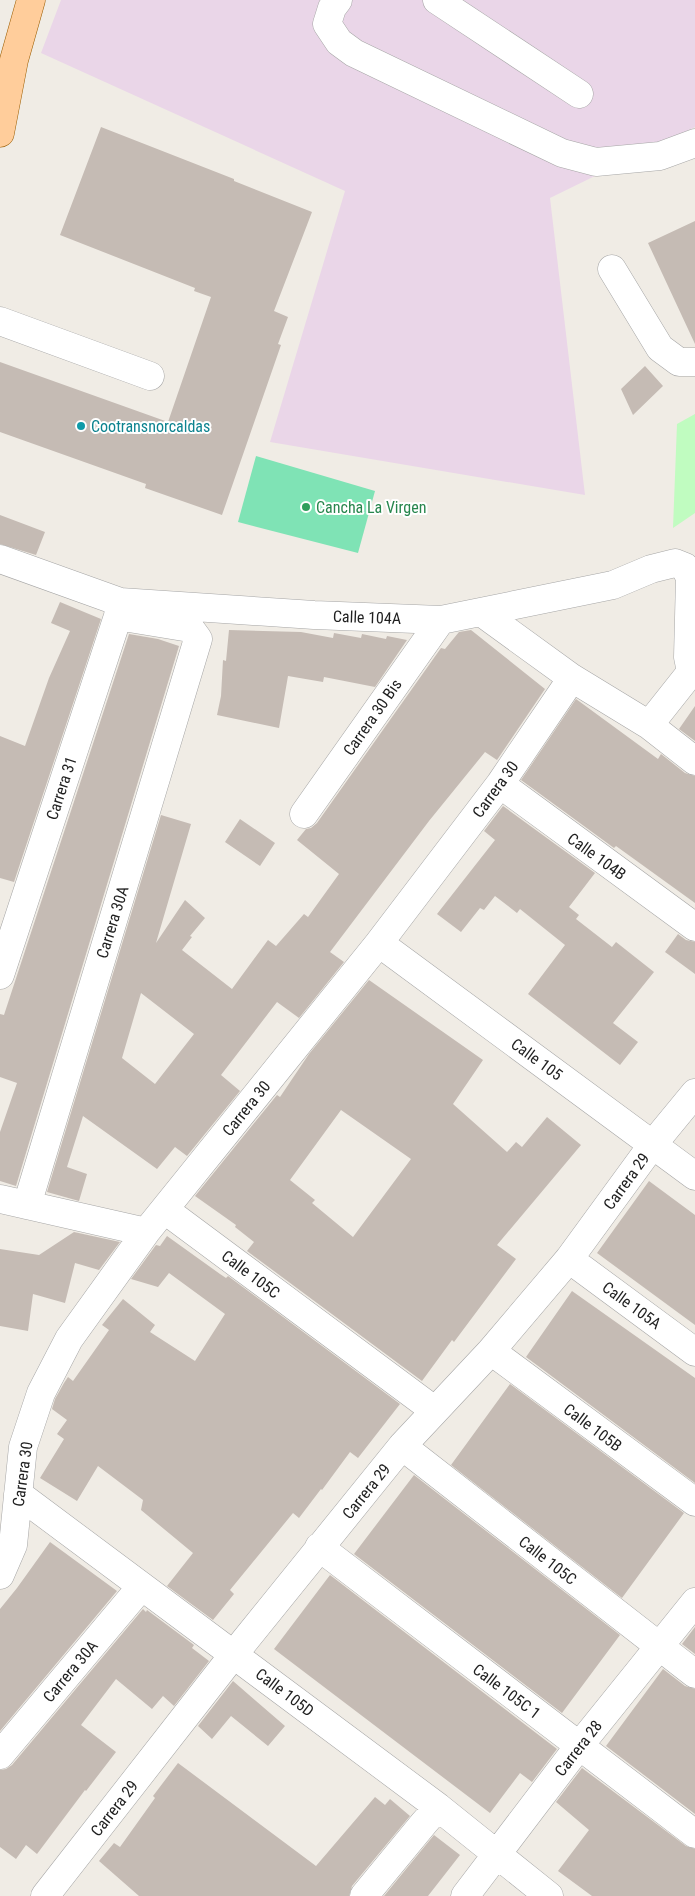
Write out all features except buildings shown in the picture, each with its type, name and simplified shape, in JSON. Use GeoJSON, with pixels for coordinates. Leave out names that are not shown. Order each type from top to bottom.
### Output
{"type":"FeatureCollection","features":[{"type":"Feature","properties":{"kind":"main road"},"geometry":{"type":"LineString","coordinates":[[0,133],[14,60],[31,0]]}},
{"type":"Feature","properties":{"kind":"street"},"geometry":{"type":"LineString","coordinates":[[338,0],[332,8],[327,24],[339,42],[354,53],[562,153],[596,162],[660,156],[695,143]]}},
{"type":"Feature","properties":{"kind":"street"},"geometry":{"type":"LineString","coordinates":[[437,0],[579,94]]}},
{"type":"Feature","properties":{"kind":"street"},"geometry":{"type":"LineString","coordinates":[[612,269],[660,348],[679,362],[695,362]]}},
{"type":"Feature","properties":{"kind":"street"},"geometry":{"type":"LineString","coordinates":[[0,321],[150,376]]}},
{"type":"Feature","properties":{"kind":"street","name":"Calle 104A"},"geometry":{"type":"LineString","coordinates":[[0,559],[119,609],[190,628],[198,639]]}},
{"type":"Feature","properties":{"kind":"street","name":"Calle 104A"},"geometry":{"type":"LineString","coordinates":[[119,609],[441,620],[613,585],[651,569],[675,563],[684,568],[690,578],[688,657],[693,674]]}},
{"type":"Feature","properties":{"kind":"street","name":"Carrera 31"},"geometry":{"type":"LineString","coordinates":[[0,975],[119,609]]}},
{"type":"Feature","properties":{"kind":"street"},"geometry":{"type":"LineString","coordinates":[[481,612],[572,678],[649,725],[695,760]]}},
{"type":"Feature","properties":{"kind":"street","name":"Carrera 30 Bis"},"geometry":{"type":"LineString","coordinates":[[304,814],[441,620]]}},
{"type":"Feature","properties":{"kind":"street","name":"Carrera 30A"},"geometry":{"type":"LineString","coordinates":[[27,1205],[198,639]]}},
{"type":"Feature","properties":{"kind":"street"},"geometry":{"type":"LineString","coordinates":[[649,725],[693,674]]}},
{"type":"Feature","properties":{"kind":"street","name":"Carrera 30"},"geometry":{"type":"LineString","coordinates":[[0,1576],[13,1545],[23,1447],[41,1393],[69,1339],[146,1232],[379,943],[500,784],[572,678]]}},
{"type":"Feature","properties":{"kind":"street","name":"Calle 104B"},"geometry":{"type":"LineString","coordinates":[[500,784],[695,927]]}},
{"type":"Feature","properties":{"kind":"street","name":"Calle 105"},"geometry":{"type":"LineString","coordinates":[[379,943],[695,1176]]}},
{"type":"Feature","properties":{"kind":"street","name":"Carrera 29"},"geometry":{"type":"LineString","coordinates":[[45,1896],[319,1547],[402,1446],[491,1351],[569,1259],[653,1144],[695,1093]]}},
{"type":"Feature","properties":{"kind":"street"},"geometry":{"type":"LineString","coordinates":[[0,1199],[146,1232]]}},
{"type":"Feature","properties":{"kind":"street","name":"Calle 105C"},"geometry":{"type":"LineString","coordinates":[[165,1210],[434,1410]]}},
{"type":"Feature","properties":{"kind":"street","name":"Calle 105A"},"geometry":{"type":"LineString","coordinates":[[569,1259],[695,1352]]}},
{"type":"Feature","properties":{"kind":"street","name":"Calle 105B"},"geometry":{"type":"LineString","coordinates":[[491,1351],[695,1502]]}},
{"type":"Feature","properties":{"kind":"street","name":"Calle 105C"},"geometry":{"type":"LineString","coordinates":[[402,1446],[695,1674]]}},
{"type":"Feature","properties":{"kind":"street","name":"Calle 105D"},"geometry":{"type":"LineString","coordinates":[[18,1494],[438,1807],[549,1896]]}},
{"type":"Feature","properties":{"kind":"street","name":"Calle 105C 1"},"geometry":{"type":"LineString","coordinates":[[319,1547],[695,1834]]}},
{"type":"Feature","properties":{"kind":"street","name":"Carrera 30A"},"geometry":{"type":"LineString","coordinates":[[0,1754],[141,1586]]}},
{"type":"Feature","properties":{"kind":"street","name":"Carrera 28"},"geometry":{"type":"LineString","coordinates":[[465,1896],[579,1746],[695,1602]]}},
{"type":"Feature","properties":{"kind":"street"},"geometry":{"type":"LineString","coordinates":[[364,1896],[438,1807]]}},
{"type":"Feature","properties":{"kind":"shaded area"},"geometry":{"type":"Polygon","coordinates":[[[61,0],[695,0],[695,127],[550,198],[585,495],[270,442],[345,191],[41,53],[61,0]]]}},
{"type":"Feature","properties":{"kind":"green space"},"geometry":{"type":"Polygon","coordinates":[[[695,414],[695,513],[673,528],[677,424],[695,414]]]}},
{"type":"Feature","properties":{"kind":"green space","name":"Cancha La Virgen"},"geometry":{"type":"Polygon","coordinates":[[[256,456],[375,491],[358,553],[238,522],[256,456]]]}},
{"type":"Feature","properties":{"kind":"place","name":"Cootransnorcaldas"},"geometry":{"type":"Point","coordinates":[81,426]}},
{"type":"Feature","properties":{"kind":"place","name":"Cancha La Virgen"},"geometry":{"type":"Point","coordinates":[306,507]}}]}
